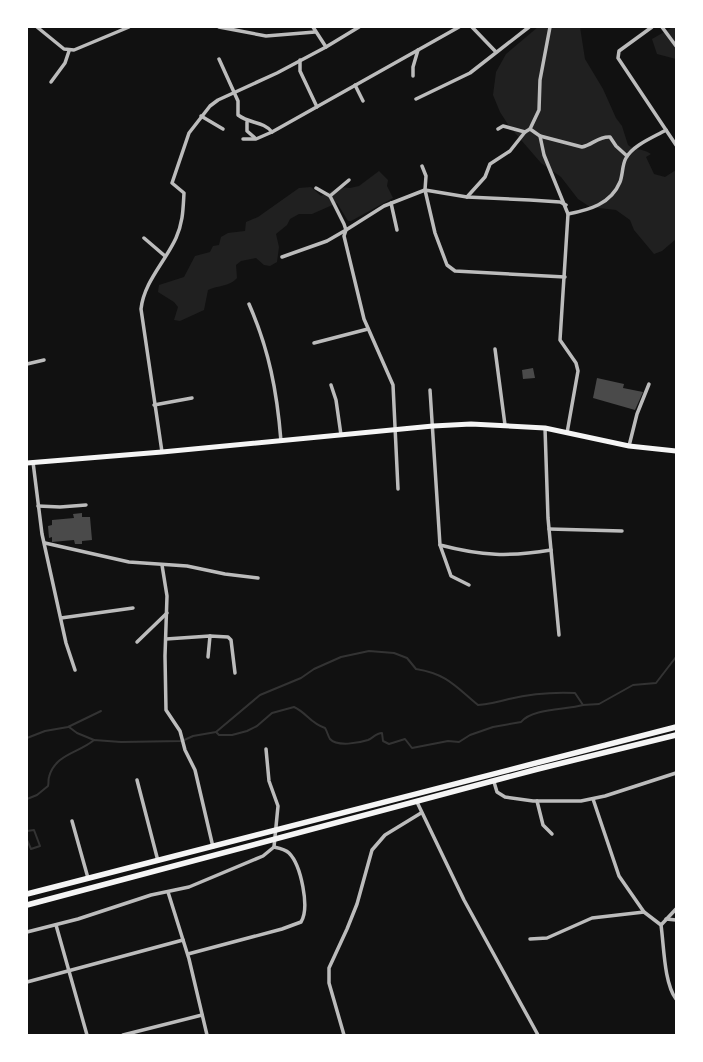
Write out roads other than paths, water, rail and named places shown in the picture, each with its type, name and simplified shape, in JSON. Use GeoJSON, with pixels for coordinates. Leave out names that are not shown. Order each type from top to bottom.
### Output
{"type":"FeatureCollection","features":[{"type":"Feature","properties":{"kind":"main road"},"geometry":{"type":"LineString","coordinates":[[27,463],[162,452],[433,426],[471,424],[545,428],[629,446],[676,451]]}},
{"type":"Feature","properties":{"kind":"main road"},"geometry":{"type":"LineString","coordinates":[[27,894],[676,727]]}},
{"type":"Feature","properties":{"kind":"main road"},"geometry":{"type":"LineString","coordinates":[[27,905],[676,735]]}},
{"type":"Feature","properties":{"kind":"street"},"geometry":{"type":"LineString","coordinates":[[37,27],[47,37],[69,51],[81,48],[129,27]]}},
{"type":"Feature","properties":{"kind":"street"},"geometry":{"type":"LineString","coordinates":[[219,27],[266,36],[315,32]]}},
{"type":"Feature","properties":{"kind":"street"},"geometry":{"type":"LineString","coordinates":[[313,27],[326,47]]}},
{"type":"Feature","properties":{"kind":"street"},"geometry":{"type":"LineString","coordinates":[[162,452],[141,309],[145,290],[176,237],[184,214],[184,193],[172,183],[189,133],[201,116],[218,100],[326,47],[359,27]]}},
{"type":"Feature","properties":{"kind":"street"},"geometry":{"type":"LineString","coordinates":[[243,139],[256,139],[272,132],[459,27]]}},
{"type":"Feature","properties":{"kind":"street"},"geometry":{"type":"LineString","coordinates":[[472,27],[496,52]]}},
{"type":"Feature","properties":{"kind":"street"},"geometry":{"type":"LineString","coordinates":[[416,98],[457,81],[470,73],[530,27]]}},
{"type":"Feature","properties":{"kind":"street"},"geometry":{"type":"LineString","coordinates":[[467,197],[485,177],[490,164],[510,150],[525,132],[530,129],[539,110],[540,80],[550,27]]}},
{"type":"Feature","properties":{"kind":"street"},"geometry":{"type":"LineString","coordinates":[[652,27],[620,51],[618,58],[676,145]]}},
{"type":"Feature","properties":{"kind":"street"},"geometry":{"type":"LineString","coordinates":[[662,27],[676,46]]}},
{"type":"Feature","properties":{"kind":"street"},"geometry":{"type":"LineString","coordinates":[[413,76],[413,67],[418,50]]}},
{"type":"Feature","properties":{"kind":"street"},"geometry":{"type":"LineString","coordinates":[[51,82],[65,63],[69,51]]}},
{"type":"Feature","properties":{"kind":"street"},"geometry":{"type":"LineString","coordinates":[[219,59],[238,101],[238,115],[247,122],[263,124],[272,132]]}},
{"type":"Feature","properties":{"kind":"street"},"geometry":{"type":"LineString","coordinates":[[300,60],[302,76],[317,107]]}},
{"type":"Feature","properties":{"kind":"street"},"geometry":{"type":"LineString","coordinates":[[355,85],[364,102]]}},
{"type":"Feature","properties":{"kind":"street"},"geometry":{"type":"LineString","coordinates":[[201,116],[223,129]]}},
{"type":"Feature","properties":{"kind":"street"},"geometry":{"type":"LineString","coordinates":[[247,122],[247,131],[256,139]]}},
{"type":"Feature","properties":{"kind":"street"},"geometry":{"type":"LineString","coordinates":[[498,129],[503,126],[525,132]]}},
{"type":"Feature","properties":{"kind":"street"},"geometry":{"type":"LineString","coordinates":[[530,129],[540,136],[582,148],[600,139],[610,137],[616,146],[627,156]]}},
{"type":"Feature","properties":{"kind":"street"},"geometry":{"type":"LineString","coordinates":[[568,214],[599,205],[611,195],[621,181],[627,156],[646,141],[666,130]]}},
{"type":"Feature","properties":{"kind":"street"},"geometry":{"type":"LineString","coordinates":[[540,136],[544,155],[566,205],[568,214],[560,340],[576,363],[578,372],[567,433]]}},
{"type":"Feature","properties":{"kind":"street"},"geometry":{"type":"LineString","coordinates":[[422,166],[426,176],[425,190],[435,233],[447,265],[450,269],[455,271],[565,277]]}},
{"type":"Feature","properties":{"kind":"street"},"geometry":{"type":"LineString","coordinates":[[330,196],[349,180]]}},
{"type":"Feature","properties":{"kind":"street"},"geometry":{"type":"LineString","coordinates":[[316,188],[330,196],[344,224],[346,230],[344,236],[368,330],[392,380],[398,489]]}},
{"type":"Feature","properties":{"kind":"street"},"geometry":{"type":"LineString","coordinates":[[282,257],[328,241],[367,215],[391,203],[425,190],[467,197],[560,202],[566,205]]}},
{"type":"Feature","properties":{"kind":"street"},"geometry":{"type":"LineString","coordinates":[[391,203],[397,230]]}},
{"type":"Feature","properties":{"kind":"street"},"geometry":{"type":"LineString","coordinates":[[144,238],[165,256]]}},
{"type":"Feature","properties":{"kind":"street"},"geometry":{"type":"LineString","coordinates":[[249,304],[264,341],[275,383],[281,441]]}},
{"type":"Feature","properties":{"kind":"street"},"geometry":{"type":"LineString","coordinates":[[314,343],[368,330]]}},
{"type":"Feature","properties":{"kind":"street"},"geometry":{"type":"LineString","coordinates":[[495,349],[505,425]]}},
{"type":"Feature","properties":{"kind":"street"},"geometry":{"type":"LineString","coordinates":[[27,364],[44,360]]}},
{"type":"Feature","properties":{"kind":"street"},"geometry":{"type":"LineString","coordinates":[[629,446],[635,418],[649,384]]}},
{"type":"Feature","properties":{"kind":"street"},"geometry":{"type":"LineString","coordinates":[[331,385],[336,400],[342,435]]}},
{"type":"Feature","properties":{"kind":"street"},"geometry":{"type":"LineString","coordinates":[[430,390],[440,545],[451,576],[469,585]]}},
{"type":"Feature","properties":{"kind":"street"},"geometry":{"type":"LineString","coordinates":[[154,405],[192,398]]}},
{"type":"Feature","properties":{"kind":"street"},"geometry":{"type":"LineString","coordinates":[[545,428],[549,529],[559,635]]}},
{"type":"Feature","properties":{"kind":"street"},"geometry":{"type":"LineString","coordinates":[[33,462],[38,506],[45,543],[66,643],[75,670]]}},
{"type":"Feature","properties":{"kind":"street"},"geometry":{"type":"LineString","coordinates":[[38,506],[60,507],[86,505]]}},
{"type":"Feature","properties":{"kind":"street"},"geometry":{"type":"LineString","coordinates":[[549,529],[622,531]]}},
{"type":"Feature","properties":{"kind":"street"},"geometry":{"type":"LineString","coordinates":[[45,543],[130,562],[192,567],[225,574],[258,578]]}},
{"type":"Feature","properties":{"kind":"street"},"geometry":{"type":"LineString","coordinates":[[440,545],[497,556],[529,554],[551,550]]}},
{"type":"Feature","properties":{"kind":"street"},"geometry":{"type":"LineString","coordinates":[[162,565],[166,582],[167,613],[166,710],[182,736],[185,750],[195,770],[213,847]]}},
{"type":"Feature","properties":{"kind":"street"},"geometry":{"type":"LineString","coordinates":[[61,618],[133,608]]}},
{"type":"Feature","properties":{"kind":"street"},"geometry":{"type":"LineString","coordinates":[[137,642],[167,613]]}},
{"type":"Feature","properties":{"kind":"street"},"geometry":{"type":"LineString","coordinates":[[208,657],[210,636]]}},
{"type":"Feature","properties":{"kind":"street"},"geometry":{"type":"LineString","coordinates":[[166,639],[226,636],[230,638],[235,673]]}},
{"type":"Feature","properties":{"kind":"street"},"geometry":{"type":"LineString","coordinates":[[27,932],[204,881],[263,856],[274,847],[278,806],[269,781],[266,749]]}},
{"type":"Feature","properties":{"kind":"street"},"geometry":{"type":"LineString","coordinates":[[494,782],[500,795],[538,801],[593,799],[676,773]]}},
{"type":"Feature","properties":{"kind":"street"},"geometry":{"type":"LineString","coordinates":[[137,780],[158,861]]}},
{"type":"Feature","properties":{"kind":"street"},"geometry":{"type":"LineString","coordinates":[[593,799],[615,869],[644,912],[661,925],[672,994],[676,999]]}},
{"type":"Feature","properties":{"kind":"street"},"geometry":{"type":"LineString","coordinates":[[538,801],[542,821],[552,834]]}},
{"type":"Feature","properties":{"kind":"street"},"geometry":{"type":"LineString","coordinates":[[417,802],[421,813],[487,944],[538,1035]]}},
{"type":"Feature","properties":{"kind":"street"},"geometry":{"type":"LineString","coordinates":[[344,1035],[329,983],[329,968],[348,929],[357,904],[372,850],[385,835],[421,813]]}},
{"type":"Feature","properties":{"kind":"street"},"geometry":{"type":"LineString","coordinates":[[72,821],[88,878]]}},
{"type":"Feature","properties":{"kind":"street"},"geometry":{"type":"LineString","coordinates":[[188,954],[276,931],[301,922],[306,910],[300,876],[290,855],[286,851],[274,847]]}},
{"type":"Feature","properties":{"kind":"street"},"geometry":{"type":"LineString","coordinates":[[168,892],[188,954],[207,1035]]}},
{"type":"Feature","properties":{"kind":"street"},"geometry":{"type":"LineString","coordinates":[[661,925],[676,909]]}},
{"type":"Feature","properties":{"kind":"street"},"geometry":{"type":"LineString","coordinates":[[530,939],[547,938],[592,918],[644,912]]}},
{"type":"Feature","properties":{"kind":"street"},"geometry":{"type":"LineString","coordinates":[[672,913],[676,919]]}},
{"type":"Feature","properties":{"kind":"street"},"geometry":{"type":"LineString","coordinates":[[666,919],[676,919]]}},
{"type":"Feature","properties":{"kind":"street"},"geometry":{"type":"LineString","coordinates":[[56,924],[87,1035]]}},
{"type":"Feature","properties":{"kind":"street"},"geometry":{"type":"LineString","coordinates":[[27,982],[183,940]]}},
{"type":"Feature","properties":{"kind":"street"},"geometry":{"type":"LineString","coordinates":[[123,1035],[202,1015]]}},
{"type":"Feature","properties":{"kind":"waterway"},"geometry":{"type":"LineString","coordinates":[[27,799],[37,795],[48,786],[49,777],[56,763],[94,740],[121,742],[182,741],[193,736],[216,732],[260,695],[301,678],[314,669],[341,657],[369,651],[394,653],[407,658],[416,669],[436,674],[450,682],[478,705],[525,696],[559,693],[575,693],[583,705],[599,704],[633,685],[656,683],[676,657]]}},
{"type":"Feature","properties":{"kind":"waterway"},"geometry":{"type":"LineString","coordinates":[[216,732],[219,735],[232,735],[247,731],[257,726],[272,713],[294,707],[325,728],[330,739],[338,743],[348,744],[368,740],[382,733],[383,741],[389,744],[405,739],[412,748],[448,741],[459,742],[470,735],[493,727],[521,722],[526,717],[533,714],[583,705]]}},
{"type":"Feature","properties":{"kind":"waterway"},"geometry":{"type":"LineString","coordinates":[[27,738],[45,731],[68,727],[101,711]]}},
{"type":"Feature","properties":{"kind":"waterway"},"geometry":{"type":"LineString","coordinates":[[69,727],[77,733],[94,740]]}},
{"type":"Feature","properties":{"kind":"waterway"},"geometry":{"type":"LineString","coordinates":[[27,831],[34,830],[40,846],[31,849],[27,840]]}}]}
